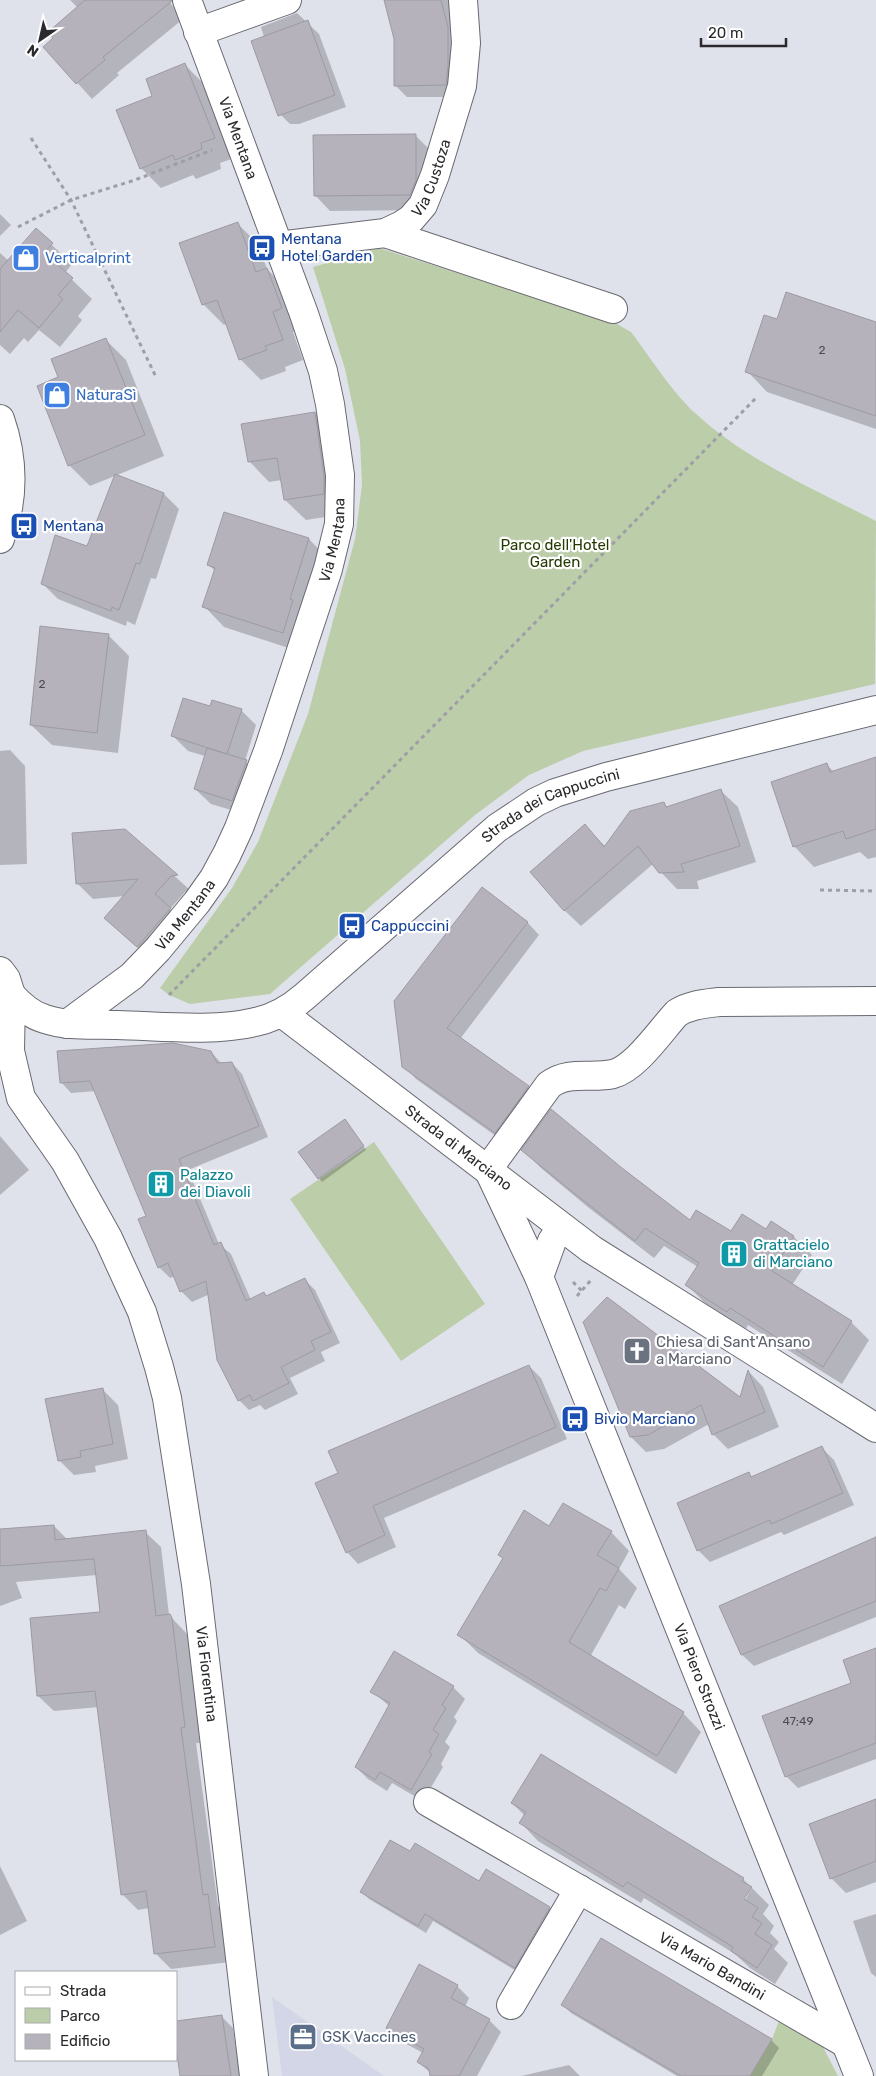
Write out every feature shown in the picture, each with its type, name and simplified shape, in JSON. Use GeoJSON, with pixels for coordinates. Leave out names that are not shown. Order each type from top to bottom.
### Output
{"type":"FeatureCollection","features":[{"type":"Feature","properties":{"kind":"street","name":"Via Mentana"},"geometry":{"type":"LineString","coordinates":[[67,1024],[132,976],[158,949],[197,902],[214,878],[239,828],[268,751],[328,569],[339,524],[341,501],[337,447],[323,371],[304,314],[187,0]]}},
{"type":"Feature","properties":{"kind":"street"},"geometry":{"type":"LineString","coordinates":[[198,32],[287,0]]}},
{"type":"Feature","properties":{"kind":"street","name":"Via Custoza"},"geometry":{"type":"LineString","coordinates":[[278,246],[385,233],[402,225],[416,213],[428,195],[456,111],[462,86],[466,58],[463,0]]}},
{"type":"Feature","properties":{"kind":"street"},"geometry":{"type":"LineString","coordinates":[[385,233],[613,309]]}},
{"type":"Feature","properties":{"kind":"street"},"geometry":{"type":"LineString","coordinates":[[0,418],[8,448],[12,484],[10,501],[0,539]]}},
{"type":"Feature","properties":{"kind":"street","name":"Strada dei Cappuccini"},"geometry":{"type":"LineString","coordinates":[[282,1013],[313,989],[497,828],[536,802],[555,793],[606,777],[876,710]]}},
{"type":"Feature","properties":{"kind":"street"},"geometry":{"type":"LineString","coordinates":[[6,1001],[36,1016],[67,1024],[231,1026],[255,1022],[282,1013]]}},
{"type":"Feature","properties":{"kind":"street","name":"Via Fiorentina"},"geometry":{"type":"LineString","coordinates":[[6,1001],[14,1074],[10,1091],[66,1161],[90,1204],[128,1279],[142,1312],[159,1367],[178,1465],[196,1584],[254,2076]]}},
{"type":"Feature","properties":{"kind":"street"},"geometry":{"type":"LineString","coordinates":[[488,1169],[549,1085],[562,1077],[613,1074],[621,1070],[634,1061],[677,1013],[684,1008],[695,1004],[719,1002],[876,1001]]}},
{"type":"Feature","properties":{"kind":"street","name":"Strada di Marciano"},"geometry":{"type":"LineString","coordinates":[[282,1013],[611,1263],[876,1428]]}},
{"type":"Feature","properties":{"kind":"street","name":"Via Piero Strozzi"},"geometry":{"type":"LineString","coordinates":[[488,1169],[539,1277],[844,2043],[859,2076]]}},
{"type":"Feature","properties":{"kind":"street"},"geometry":{"type":"LineString","coordinates":[[539,1277],[552,1242],[561,1226]]}},
{"type":"Feature","properties":{"kind":"street","name":"Via Mario Bandini"},"geometry":{"type":"LineString","coordinates":[[428,1802],[844,2043]]}},
{"type":"Feature","properties":{"kind":"street"},"geometry":{"type":"LineString","coordinates":[[511,2005],[579,1889]]}},
{"type":"Feature","properties":{"kind":"path"},"geometry":{"type":"LineString","coordinates":[[31,138],[71,200],[156,377]]}},
{"type":"Feature","properties":{"kind":"path"},"geometry":{"type":"LineString","coordinates":[[18,227],[71,200],[135,180],[240,140]]}},
{"type":"Feature","properties":{"kind":"path"},"geometry":{"type":"LineString","coordinates":[[169,995],[756,398]]}},
{"type":"Feature","properties":{"kind":"path"},"geometry":{"type":"LineString","coordinates":[[820,890],[876,890]]}},
{"type":"Feature","properties":{"kind":"path"},"geometry":{"type":"LineString","coordinates":[[573,1300],[595,1275]]}},
{"type":"Feature","properties":{"kind":"shaded area","name":"GSK Vaccines"},"geometry":{"type":"Polygon","coordinates":[[[272,1997],[384,2076],[282,2076],[272,1997]]]}},
{"type":"Feature","properties":{"kind":"green space","name":"Parco dell'Hotel Garden"},"geometry":{"type":"Polygon","coordinates":[[[379,248],[617,324],[631,332],[686,405],[736,446],[782,473],[876,521],[875,684],[583,751],[529,775],[475,815],[270,994],[190,1004],[169,995],[160,988],[232,888],[258,842],[308,714],[355,539],[362,485],[360,441],[345,369],[313,267],[379,248]]]}},
{"type":"Feature","properties":{"kind":"green space"},"geometry":{"type":"Polygon","coordinates":[[[374,1142],[485,1304],[401,1361],[290,1199],[374,1142]]]}},
{"type":"Feature","properties":{"kind":"green space"},"geometry":{"type":"Polygon","coordinates":[[[779,2021],[823,2047],[838,2076],[750,2076],[772,2039],[779,2021]]]}},
{"type":"Feature","properties":{"kind":"building"},"geometry":{"type":"Polygon","coordinates":[[[85,0],[172,1],[103,57],[105,60],[76,84],[43,47],[53,38],[48,32],[85,0]]]}},
{"type":"Feature","properties":{"kind":"building"},"geometry":{"type":"Polygon","coordinates":[[[384,0],[441,0],[448,27],[446,85],[394,86],[394,39],[384,0]]]}},
{"type":"Feature","properties":{"kind":"building"},"geometry":{"type":"Polygon","coordinates":[[[308,20],[335,95],[278,116],[251,41],[308,20]]]}},
{"type":"Feature","properties":{"kind":"building"},"geometry":{"type":"Polygon","coordinates":[[[185,63],[215,138],[201,143],[202,149],[175,160],[173,155],[140,169],[116,110],[152,96],[146,79],[185,63]]]}},
{"type":"Feature","properties":{"kind":"building"},"geometry":{"type":"Polygon","coordinates":[[[416,134],[416,180],[410,195],[314,196],[313,135],[416,134]]]}},
{"type":"Feature","properties":{"kind":"building"},"geometry":{"type":"Polygon","coordinates":[[[238,222],[256,272],[267,268],[282,308],[273,312],[283,340],[265,346],[267,350],[239,360],[217,300],[202,305],[179,243],[238,222]]]}},
{"type":"Feature","properties":{"kind":"building"},"geometry":{"type":"Polygon","coordinates":[[[36,228],[53,243],[44,253],[73,278],[58,295],[63,299],[39,328],[18,310],[0,332],[0,269],[36,228]]]}},
{"type":"Feature","properties":{"kind":"building"},"geometry":{"type":"Polygon","coordinates":[[[786,292],[876,322],[876,416],[745,372],[764,315],[777,319],[786,292]]]}},
{"type":"Feature","properties":{"kind":"building"},"geometry":{"type":"Polygon","coordinates":[[[106,338],[145,435],[68,466],[37,386],[58,377],[51,359],[106,338]]]}},
{"type":"Feature","properties":{"kind":"building"},"geometry":{"type":"Polygon","coordinates":[[[315,412],[324,476],[324,494],[284,500],[277,458],[248,462],[241,424],[315,412]]]}},
{"type":"Feature","properties":{"kind":"building"},"geometry":{"type":"Polygon","coordinates":[[[115,474],[164,493],[140,564],[136,563],[119,610],[112,607],[111,611],[41,584],[55,535],[87,546],[115,474]]]}},
{"type":"Feature","properties":{"kind":"building"},"geometry":{"type":"Polygon","coordinates":[[[224,512],[309,538],[290,599],[293,600],[283,633],[202,607],[215,568],[207,565],[224,512]]]}},
{"type":"Feature","properties":{"kind":"building"},"geometry":{"type":"Polygon","coordinates":[[[40,626],[109,634],[97,733],[30,725],[40,626]]]}},
{"type":"Feature","properties":{"kind":"building"},"geometry":{"type":"Polygon","coordinates":[[[183,698],[210,706],[212,700],[242,709],[227,754],[171,736],[183,698]]]}},
{"type":"Feature","properties":{"kind":"building"},"geometry":{"type":"Polygon","coordinates":[[[207,748],[247,760],[232,801],[194,789],[207,748]]]}},
{"type":"Feature","properties":{"kind":"building"},"geometry":{"type":"Polygon","coordinates":[[[876,757],[876,829],[846,839],[843,831],[793,847],[771,782],[827,763],[830,772],[876,757]]]}},
{"type":"Feature","properties":{"kind":"building"},"geometry":{"type":"Polygon","coordinates":[[[721,789],[740,846],[681,864],[684,872],[659,873],[638,846],[564,911],[530,872],[585,824],[604,847],[630,811],[664,802],[666,807],[721,789]]]}},
{"type":"Feature","properties":{"kind":"building"},"geometry":{"type":"Polygon","coordinates":[[[125,829],[178,875],[171,876],[155,894],[171,908],[137,947],[104,918],[138,879],[76,884],[72,833],[125,829]]]}},
{"type":"Feature","properties":{"kind":"building"},"geometry":{"type":"Polygon","coordinates":[[[482,887],[528,922],[447,1028],[529,1086],[495,1133],[402,1067],[394,1001],[482,887]]]}},
{"type":"Feature","properties":{"kind":"building","name":"Palazzo dei Diavoli"},"geometry":{"type":"Polygon","coordinates":[[[173,1043],[211,1051],[217,1063],[232,1062],[259,1126],[179,1159],[214,1245],[221,1242],[246,1301],[264,1292],[266,1296],[305,1278],[331,1332],[311,1341],[315,1350],[281,1367],[289,1383],[253,1401],[250,1395],[238,1401],[217,1360],[206,1281],[180,1292],[168,1263],[158,1268],[138,1219],[146,1216],[90,1081],[60,1083],[57,1051],[173,1043]]]}},
{"type":"Feature","properties":{"kind":"building"},"geometry":{"type":"Polygon","coordinates":[[[551,1109],[622,1168],[690,1220],[696,1210],[731,1231],[742,1214],[766,1229],[771,1221],[794,1236],[772,1271],[852,1321],[823,1367],[730,1308],[727,1312],[685,1285],[699,1263],[645,1228],[635,1241],[521,1150],[551,1109]]]}},
{"type":"Feature","properties":{"kind":"building"},"geometry":{"type":"Polygon","coordinates":[[[345,1119],[364,1146],[318,1179],[298,1152],[345,1119]]]}},
{"type":"Feature","properties":{"kind":"building","name":"Chiesa di Sant'Ansano a Marciano"},"geometry":{"type":"Polygon","coordinates":[[[607,1297],[740,1397],[748,1370],[765,1412],[712,1435],[701,1405],[648,1435],[630,1437],[583,1322],[607,1297]]]}},
{"type":"Feature","properties":{"kind":"building"},"geometry":{"type":"Polygon","coordinates":[[[529,1365],[556,1427],[373,1506],[385,1535],[346,1553],[315,1483],[338,1473],[328,1451],[529,1365]]]}},
{"type":"Feature","properties":{"kind":"building"},"geometry":{"type":"Polygon","coordinates":[[[103,1388],[113,1444],[80,1451],[81,1457],[58,1461],[45,1399],[103,1388]]]}},
{"type":"Feature","properties":{"kind":"building"},"geometry":{"type":"Polygon","coordinates":[[[822,1446],[843,1493],[771,1524],[770,1520],[697,1551],[677,1503],[749,1472],[751,1477],[822,1446]]]}},
{"type":"Feature","properties":{"kind":"building"},"geometry":{"type":"Polygon","coordinates":[[[563,1503],[612,1531],[597,1555],[619,1568],[606,1591],[600,1588],[569,1642],[684,1712],[657,1756],[457,1635],[503,1558],[498,1555],[524,1510],[549,1526],[563,1503]]]}},
{"type":"Feature","properties":{"kind":"building"},"geometry":{"type":"Polygon","coordinates":[[[54,1525],[55,1540],[146,1530],[156,1616],[170,1614],[172,1618],[185,1727],[181,1728],[203,1895],[208,1894],[215,1947],[154,1954],[146,1891],[121,1895],[95,1691],[37,1696],[30,1618],[100,1612],[94,1559],[0,1566],[0,1529],[54,1525]]]}},
{"type":"Feature","properties":{"kind":"building"},"geometry":{"type":"Polygon","coordinates":[[[876,1537],[876,1601],[741,1655],[719,1606],[876,1537]]]}},
{"type":"Feature","properties":{"kind":"building"},"geometry":{"type":"Polygon","coordinates":[[[876,1648],[876,1743],[785,1777],[762,1716],[851,1683],[843,1660],[876,1648]]]}},
{"type":"Feature","properties":{"kind":"building"},"geometry":{"type":"Polygon","coordinates":[[[394,1651],[454,1686],[442,1705],[446,1708],[433,1730],[439,1734],[429,1752],[432,1754],[411,1790],[380,1772],[375,1780],[355,1767],[390,1703],[370,1692],[394,1651]]]}},
{"type":"Feature","properties":{"kind":"building"},"geometry":{"type":"Polygon","coordinates":[[[541,1754],[744,1878],[742,1881],[752,1887],[744,1899],[758,1908],[752,1917],[762,1923],[755,1934],[772,1945],[757,1968],[731,1951],[733,1947],[627,1882],[623,1887],[519,1823],[526,1812],[511,1803],[541,1754]]]}},
{"type":"Feature","properties":{"kind":"building"},"geometry":{"type":"Polygon","coordinates":[[[876,1799],[876,1861],[830,1879],[809,1824],[876,1799]]]}},
{"type":"Feature","properties":{"kind":"building"},"geometry":{"type":"Polygon","coordinates":[[[390,1840],[410,1851],[415,1843],[479,1881],[486,1869],[550,1907],[515,1968],[425,1914],[418,1926],[360,1892],[390,1840]]]}},
{"type":"Feature","properties":{"kind":"building"},"geometry":{"type":"Polygon","coordinates":[[[601,1938],[772,2039],[750,2076],[681,2076],[561,2005],[601,1938]]]}},
{"type":"Feature","properties":{"kind":"building"},"geometry":{"type":"Polygon","coordinates":[[[419,1964],[458,1985],[451,1998],[490,2019],[459,2076],[430,2076],[429,2069],[417,2062],[424,2049],[386,2028],[419,1964]]]}},
{"type":"Feature","properties":{"kind":"building"},"geometry":{"type":"Polygon","coordinates":[[[222,2015],[231,2076],[180,2076],[178,2061],[178,2021],[222,2015]]]}},
{"type":"Feature","properties":{"kind":"place","name":"Mentana Hotel Garden"},"geometry":{"type":"Point","coordinates":[262,248]}},
{"type":"Feature","properties":{"kind":"place","name":"Verticalprint"},"geometry":{"type":"Point","coordinates":[26,258]}},
{"type":"Feature","properties":{"kind":"place","name":"NaturaSì"},"geometry":{"type":"Point","coordinates":[57,395]}},
{"type":"Feature","properties":{"kind":"place","name":"Mentana"},"geometry":{"type":"Point","coordinates":[24,526]}},
{"type":"Feature","properties":{"kind":"place","name":"Cappuccini"},"geometry":{"type":"Point","coordinates":[352,926]}},
{"type":"Feature","properties":{"kind":"place","name":"Palazzo dei Diavoli"},"geometry":{"type":"Point","coordinates":[161,1184]}},
{"type":"Feature","properties":{"kind":"place","name":"Grattacielo di Marciano"},"geometry":{"type":"Point","coordinates":[734,1254]}},
{"type":"Feature","properties":{"kind":"place","name":"Chiesa di Sant'Ansano a Marciano"},"geometry":{"type":"Point","coordinates":[637,1351]}},
{"type":"Feature","properties":{"kind":"place","name":"Bivio Marciano"},"geometry":{"type":"Point","coordinates":[575,1419]}},
{"type":"Feature","properties":{"kind":"place","name":"GSK Vaccines"},"geometry":{"type":"Point","coordinates":[303,2037]}}]}
